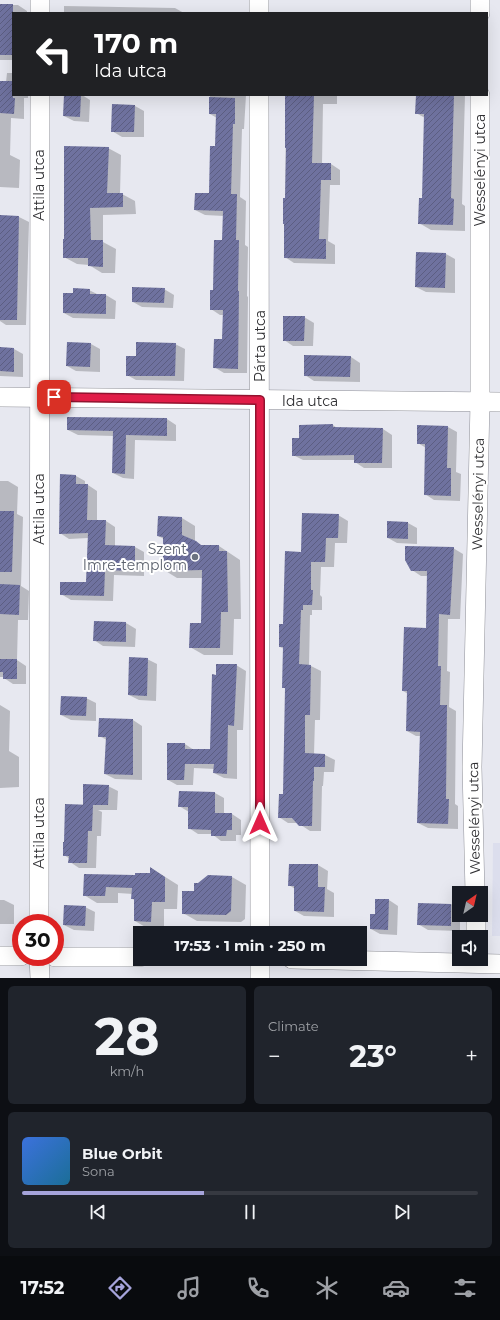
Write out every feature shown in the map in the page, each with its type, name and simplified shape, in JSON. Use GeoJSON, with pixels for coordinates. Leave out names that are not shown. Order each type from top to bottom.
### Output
{"type":"FeatureCollection","features":[{"type":"Feature","properties":{"kind":"street"},"geometry":{"type":"LineString","coordinates":[[40,0],[40,12]]}},
{"type":"Feature","properties":{"kind":"street"},"geometry":{"type":"LineString","coordinates":[[259,0],[259,12]]}},
{"type":"Feature","properties":{"kind":"street"},"geometry":{"type":"LineString","coordinates":[[480,0],[480,12]]}},
{"type":"Feature","properties":{"kind":"street","name":"Attila utca"},"geometry":{"type":"LineString","coordinates":[[39,914],[40,96]]}},
{"type":"Feature","properties":{"kind":"street","name":"Párta utca"},"geometry":{"type":"LineString","coordinates":[[260,96],[260,926]]}},
{"type":"Feature","properties":{"kind":"street","name":"Wesselényi utca"},"geometry":{"type":"LineString","coordinates":[[475,886],[472,767],[480,402],[480,96]]}},
{"type":"Feature","properties":{"kind":"street","name":"Ida utca"},"geometry":{"type":"LineString","coordinates":[[0,397],[500,402]]}},
{"type":"Feature","properties":{"kind":"street"},"geometry":{"type":"LineString","coordinates":[[0,956],[12,956]]}},
{"type":"Feature","properties":{"kind":"street"},"geometry":{"type":"LineString","coordinates":[[64,956],[133,957]]}},
{"type":"Feature","properties":{"kind":"street"},"geometry":{"type":"LineString","coordinates":[[367,962],[477,967],[500,964]]}},
{"type":"Feature","properties":{"kind":"street"},"geometry":{"type":"LineString","coordinates":[[39,966],[40,978]]}},
{"type":"Feature","properties":{"kind":"street"},"geometry":{"type":"LineString","coordinates":[[260,966],[260,978]]}},
{"type":"Feature","properties":{"kind":"shaded area"},"geometry":{"type":"Polygon","coordinates":[[[493,843],[500,843],[500,936],[492,936],[493,843]]]}},
{"type":"Feature","properties":{"kind":"building"},"geometry":{"type":"Polygon","coordinates":[[[0,4],[13,4],[12,55],[0,55],[0,4]]]}},
{"type":"Feature","properties":{"kind":"building"},"geometry":{"type":"Polygon","coordinates":[[[0,81],[12,81],[12,96],[15,98],[14,114],[0,113],[0,81]]]}},
{"type":"Feature","properties":{"kind":"building"},"geometry":{"type":"Polygon","coordinates":[[[64,96],[81,96],[80,117],[63,116],[64,96]]]}},
{"type":"Feature","properties":{"kind":"building"},"geometry":{"type":"Polygon","coordinates":[[[285,96],[314,96],[312,163],[331,163],[331,180],[321,180],[319,239],[326,239],[326,259],[284,258],[283,198],[285,198],[285,96]]]}},
{"type":"Feature","properties":{"kind":"building"},"geometry":{"type":"Polygon","coordinates":[[[416,96],[454,96],[451,198],[454,199],[453,225],[418,224],[419,198],[422,198],[424,114],[415,114],[416,96]]]}},
{"type":"Feature","properties":{"kind":"building"},"geometry":{"type":"Polygon","coordinates":[[[209,97],[235,98],[231,194],[237,194],[236,240],[239,240],[238,369],[213,368],[214,339],[222,339],[223,310],[210,310],[210,290],[213,290],[214,240],[222,240],[223,211],[194,210],[195,193],[209,193],[210,146],[215,146],[216,114],[209,114],[209,97]]]}},
{"type":"Feature","properties":{"kind":"building"},"geometry":{"type":"Polygon","coordinates":[[[112,104],[135,105],[134,132],[111,132],[112,104]]]}},
{"type":"Feature","properties":{"kind":"building"},"geometry":{"type":"Polygon","coordinates":[[[64,146],[109,147],[107,193],[123,193],[123,207],[90,208],[91,240],[103,240],[103,267],[88,266],[88,258],[63,258],[64,146]]]}},
{"type":"Feature","properties":{"kind":"building"},"geometry":{"type":"Polygon","coordinates":[[[0,215],[19,216],[17,320],[0,320],[0,215]]]}},
{"type":"Feature","properties":{"kind":"building"},"geometry":{"type":"Polygon","coordinates":[[[416,252],[446,253],[445,288],[415,287],[416,252]]]}},
{"type":"Feature","properties":{"kind":"building"},"geometry":{"type":"Polygon","coordinates":[[[132,287],[165,288],[164,303],[132,302],[132,287]]]}},
{"type":"Feature","properties":{"kind":"building"},"geometry":{"type":"Polygon","coordinates":[[[73,288],[90,289],[90,294],[106,294],[106,314],[63,313],[63,293],[73,293],[73,288]]]}},
{"type":"Feature","properties":{"kind":"building"},"geometry":{"type":"Polygon","coordinates":[[[283,316],[305,316],[304,341],[283,341],[283,316]]]}},
{"type":"Feature","properties":{"kind":"building"},"geometry":{"type":"Polygon","coordinates":[[[67,342],[91,343],[90,367],[66,366],[67,342]]]}},
{"type":"Feature","properties":{"kind":"building"},"geometry":{"type":"Polygon","coordinates":[[[136,342],[176,343],[175,376],[126,376],[126,356],[136,356],[136,342]]]}},
{"type":"Feature","properties":{"kind":"building"},"geometry":{"type":"Polygon","coordinates":[[[0,347],[14,348],[14,372],[0,371],[0,347]]]}},
{"type":"Feature","properties":{"kind":"building"},"geometry":{"type":"Polygon","coordinates":[[[304,355],[351,356],[350,377],[304,376],[304,355]]]}},
{"type":"Feature","properties":{"kind":"building"},"geometry":{"type":"Polygon","coordinates":[[[67,417],[167,418],[167,436],[126,435],[125,474],[112,473],[113,431],[67,430],[67,417]]]}},
{"type":"Feature","properties":{"kind":"building"},"geometry":{"type":"Polygon","coordinates":[[[333,424],[333,427],[383,428],[382,463],[354,463],[354,455],[292,456],[292,438],[299,438],[299,425],[333,424]]]}},
{"type":"Feature","properties":{"kind":"building"},"geometry":{"type":"Polygon","coordinates":[[[417,425],[448,426],[447,468],[451,468],[451,496],[424,495],[425,444],[417,444],[417,425]]]}},
{"type":"Feature","properties":{"kind":"building"},"geometry":{"type":"Polygon","coordinates":[[[60,474],[76,475],[76,484],[88,484],[87,520],[106,520],[105,545],[135,546],[135,571],[105,570],[104,596],[60,595],[60,582],[86,582],[88,533],[59,534],[60,474]]]}},
{"type":"Feature","properties":{"kind":"building"},"geometry":{"type":"Polygon","coordinates":[[[0,511],[14,511],[12,572],[0,572],[0,511]]]}},
{"type":"Feature","properties":{"kind":"building"},"geometry":{"type":"Polygon","coordinates":[[[302,513],[339,514],[338,538],[326,538],[325,562],[311,562],[311,590],[313,590],[312,605],[303,605],[303,610],[301,610],[299,664],[311,665],[310,715],[305,715],[305,753],[325,754],[325,767],[314,767],[312,826],[299,826],[292,818],[278,818],[279,794],[283,794],[285,688],[282,688],[283,647],[279,647],[279,624],[283,624],[285,551],[301,552],[302,513]]]}},
{"type":"Feature","properties":{"kind":"building"},"geometry":{"type":"Polygon","coordinates":[[[158,516],[182,517],[182,535],[196,541],[201,545],[219,545],[219,551],[227,551],[228,612],[221,612],[220,648],[189,648],[190,623],[201,623],[202,570],[163,571],[163,537],[157,536],[158,516]]]}},
{"type":"Feature","properties":{"kind":"building"},"geometry":{"type":"Polygon","coordinates":[[[387,521],[408,522],[408,539],[387,538],[387,521]]]}},
{"type":"Feature","properties":{"kind":"building"},"geometry":{"type":"Polygon","coordinates":[[[405,546],[454,547],[450,615],[439,614],[438,666],[441,666],[440,705],[447,705],[446,799],[449,799],[448,824],[417,823],[420,732],[406,731],[407,691],[402,691],[404,627],[426,628],[427,571],[411,571],[405,560],[405,546]]]}},
{"type":"Feature","properties":{"kind":"building"},"geometry":{"type":"Polygon","coordinates":[[[0,584],[20,585],[19,615],[0,614],[0,584]]]}},
{"type":"Feature","properties":{"kind":"building"},"geometry":{"type":"Polygon","coordinates":[[[94,621],[126,622],[126,642],[93,641],[94,621]]]}},
{"type":"Feature","properties":{"kind":"building"},"geometry":{"type":"Polygon","coordinates":[[[129,657],[148,658],[147,696],[128,695],[129,657]]]}},
{"type":"Feature","properties":{"kind":"building"},"geometry":{"type":"Polygon","coordinates":[[[0,659],[17,659],[17,679],[3,679],[3,672],[0,672],[0,659]]]}},
{"type":"Feature","properties":{"kind":"building"},"geometry":{"type":"Polygon","coordinates":[[[216,664],[237,664],[234,726],[228,725],[227,774],[213,773],[214,764],[185,764],[184,780],[167,780],[167,743],[185,743],[185,749],[210,749],[212,674],[216,675],[216,664]]]}},
{"type":"Feature","properties":{"kind":"building"},"geometry":{"type":"Polygon","coordinates":[[[61,696],[87,697],[86,716],[60,715],[61,696]]]}},
{"type":"Feature","properties":{"kind":"building"},"geometry":{"type":"Polygon","coordinates":[[[99,718],[133,719],[133,775],[104,774],[106,737],[98,737],[99,718]]]}},
{"type":"Feature","properties":{"kind":"building"},"geometry":{"type":"Polygon","coordinates":[[[83,784],[109,785],[108,805],[83,805],[83,784]]]}},
{"type":"Feature","properties":{"kind":"building"},"geometry":{"type":"Polygon","coordinates":[[[179,791],[215,792],[215,813],[232,813],[232,830],[227,830],[226,836],[211,836],[211,830],[188,829],[188,807],[178,807],[179,791]]]}},
{"type":"Feature","properties":{"kind":"building"},"geometry":{"type":"Polygon","coordinates":[[[65,804],[93,805],[92,831],[88,831],[87,863],[68,863],[69,856],[63,856],[65,804]]]}},
{"type":"Feature","properties":{"kind":"building"},"geometry":{"type":"Polygon","coordinates":[[[289,864],[318,864],[318,887],[325,887],[324,912],[294,911],[294,886],[288,886],[289,864]]]}},
{"type":"Feature","properties":{"kind":"building"},"geometry":{"type":"Polygon","coordinates":[[[150,867],[165,877],[165,902],[152,902],[151,922],[134,921],[134,899],[131,899],[132,888],[106,887],[105,896],[83,896],[84,874],[135,875],[135,873],[150,873],[150,867]]]}},
{"type":"Feature","properties":{"kind":"building"},"geometry":{"type":"Polygon","coordinates":[[[208,875],[232,876],[231,911],[226,915],[182,914],[182,891],[194,891],[194,883],[198,883],[208,875]]]}},
{"type":"Feature","properties":{"kind":"building"},"geometry":{"type":"Polygon","coordinates":[[[375,899],[389,899],[388,930],[370,929],[370,914],[375,914],[375,899]]]}},
{"type":"Feature","properties":{"kind":"building"},"geometry":{"type":"Polygon","coordinates":[[[418,903],[451,904],[451,926],[417,925],[418,903]]]}},
{"type":"Feature","properties":{"kind":"building"},"geometry":{"type":"Polygon","coordinates":[[[64,905],[86,906],[85,926],[64,925],[64,905]]]}},
{"type":"Feature","properties":{"kind":"place","name":"Szent Imre-templom"},"geometry":{"type":"Point","coordinates":[195,557]}},
{"type":"Feature","properties":{"kind":"route"},"geometry":{"type":"LineString","coordinates":[[54,397],[260,400],[260,823]]}}]}
